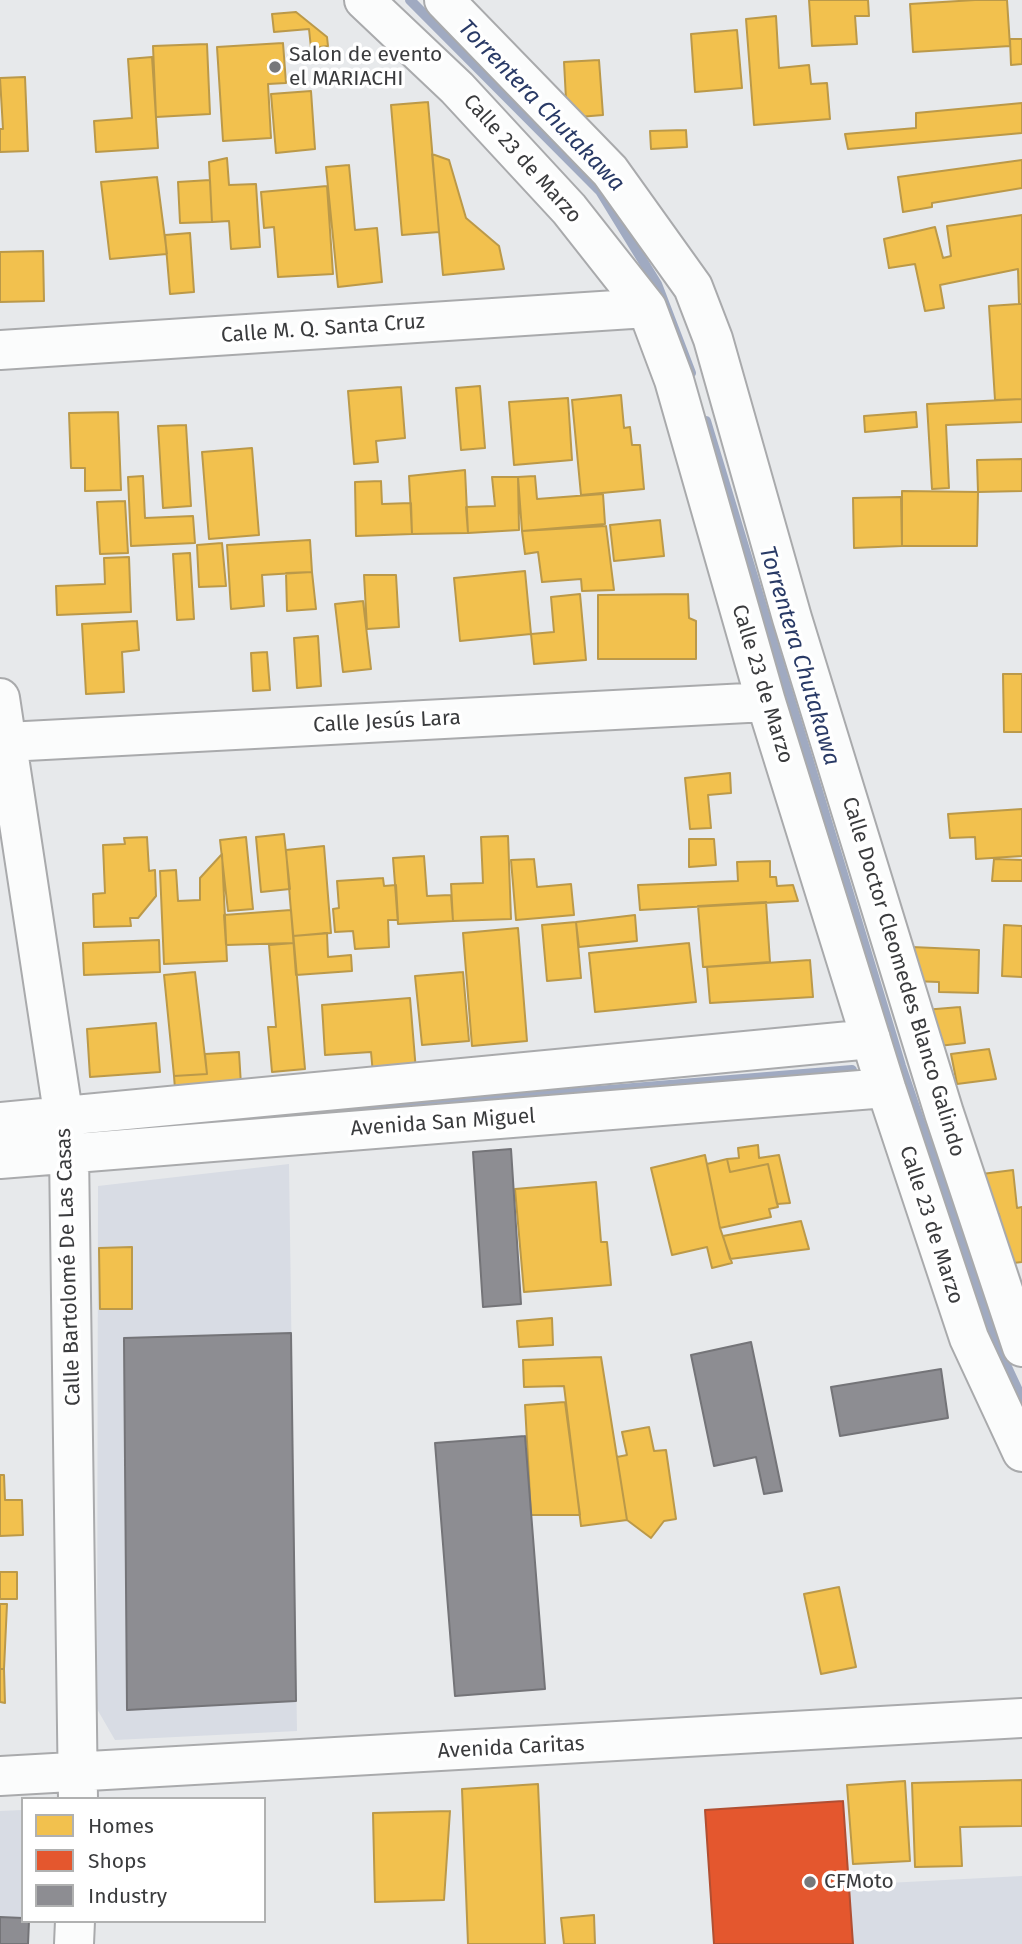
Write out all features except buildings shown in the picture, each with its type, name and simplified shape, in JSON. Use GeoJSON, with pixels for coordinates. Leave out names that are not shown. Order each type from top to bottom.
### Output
{"type":"FeatureCollection","features":[{"type":"Feature","properties":{"kind":"street","name":"Calle 23 de Marzo"},"geometry":{"type":"LineString","coordinates":[[364,0],[457,88],[569,209],[647,308],[674,380],[766,702],[886,1088],[969,1338],[1022,1452]]}},
{"type":"Feature","properties":{"kind":"street","name":"Calle Doctor Cleomedes Blanco Galindo"},"geometry":{"type":"LineString","coordinates":[[444,0],[610,171],[693,287],[713,340],[792,618],[940,1100],[1022,1347]]}},
{"type":"Feature","properties":{"kind":"street","name":"Calle M. Q. Santa Cruz"},"geometry":{"type":"LineString","coordinates":[[0,350],[647,308]]}},
{"type":"Feature","properties":{"kind":"street","name":"Calle Bartolomé De Las Casas"},"geometry":{"type":"LineString","coordinates":[[0,698],[66,1135],[78,1786]]}},
{"type":"Feature","properties":{"kind":"street","name":"Calle Jesús Lara"},"geometry":{"type":"LineString","coordinates":[[7,742],[766,702]]}},
{"type":"Feature","properties":{"kind":"street","name":"Avenida San Miguel"},"geometry":{"type":"LineString","coordinates":[[0,1159],[66,1135],[872,1039]]}},
{"type":"Feature","properties":{"kind":"street","name":"Avenida San Miguel"},"geometry":{"type":"LineString","coordinates":[[0,1122],[66,1135],[886,1088]]}},
{"type":"Feature","properties":{"kind":"street","name":"Avenida Caritas"},"geometry":{"type":"LineString","coordinates":[[0,1776],[78,1786],[1022,1718]]}},
{"type":"Feature","properties":{"kind":"street"},"geometry":{"type":"LineString","coordinates":[[74,1944],[75,1923]]}},
{"type":"Feature","properties":{"kind":"shaded area"},"geometry":{"type":"Polygon","coordinates":[[[289,1164],[297,1731],[115,1740],[97,1709],[98,1186],[289,1164]]]}},
{"type":"Feature","properties":{"kind":"shaded area"},"geometry":{"type":"Polygon","coordinates":[[[21,1810],[21,1923],[0,1944],[0,1811],[21,1810]]]}},
{"type":"Feature","properties":{"kind":"shaded area"},"geometry":{"type":"Polygon","coordinates":[[[1022,1876],[1022,1944],[853,1944],[849,1885],[1022,1876]]]}},
{"type":"Feature","properties":{"kind":"waterway","name":"Torrentera Chutakawa"},"geometry":{"type":"LineString","coordinates":[[410,0],[600,191],[657,284],[691,373]]}},
{"type":"Feature","properties":{"kind":"waterway","name":"Torrentera Chutakawa"},"geometry":{"type":"LineString","coordinates":[[706,421],[901,1066],[994,1339],[1022,1399]]}},
{"type":"Feature","properties":{"kind":"waterway"},"geometry":{"type":"LineString","coordinates":[[330,1113],[852,1070]]}},
{"type":"Feature","properties":{"kind":"place","name":"Salon de evento el MARIACHI"},"geometry":{"type":"Point","coordinates":[275,67]}},
{"type":"Feature","properties":{"kind":"place","name":"CFMoto"},"geometry":{"type":"Point","coordinates":[810,1882]}}]}
